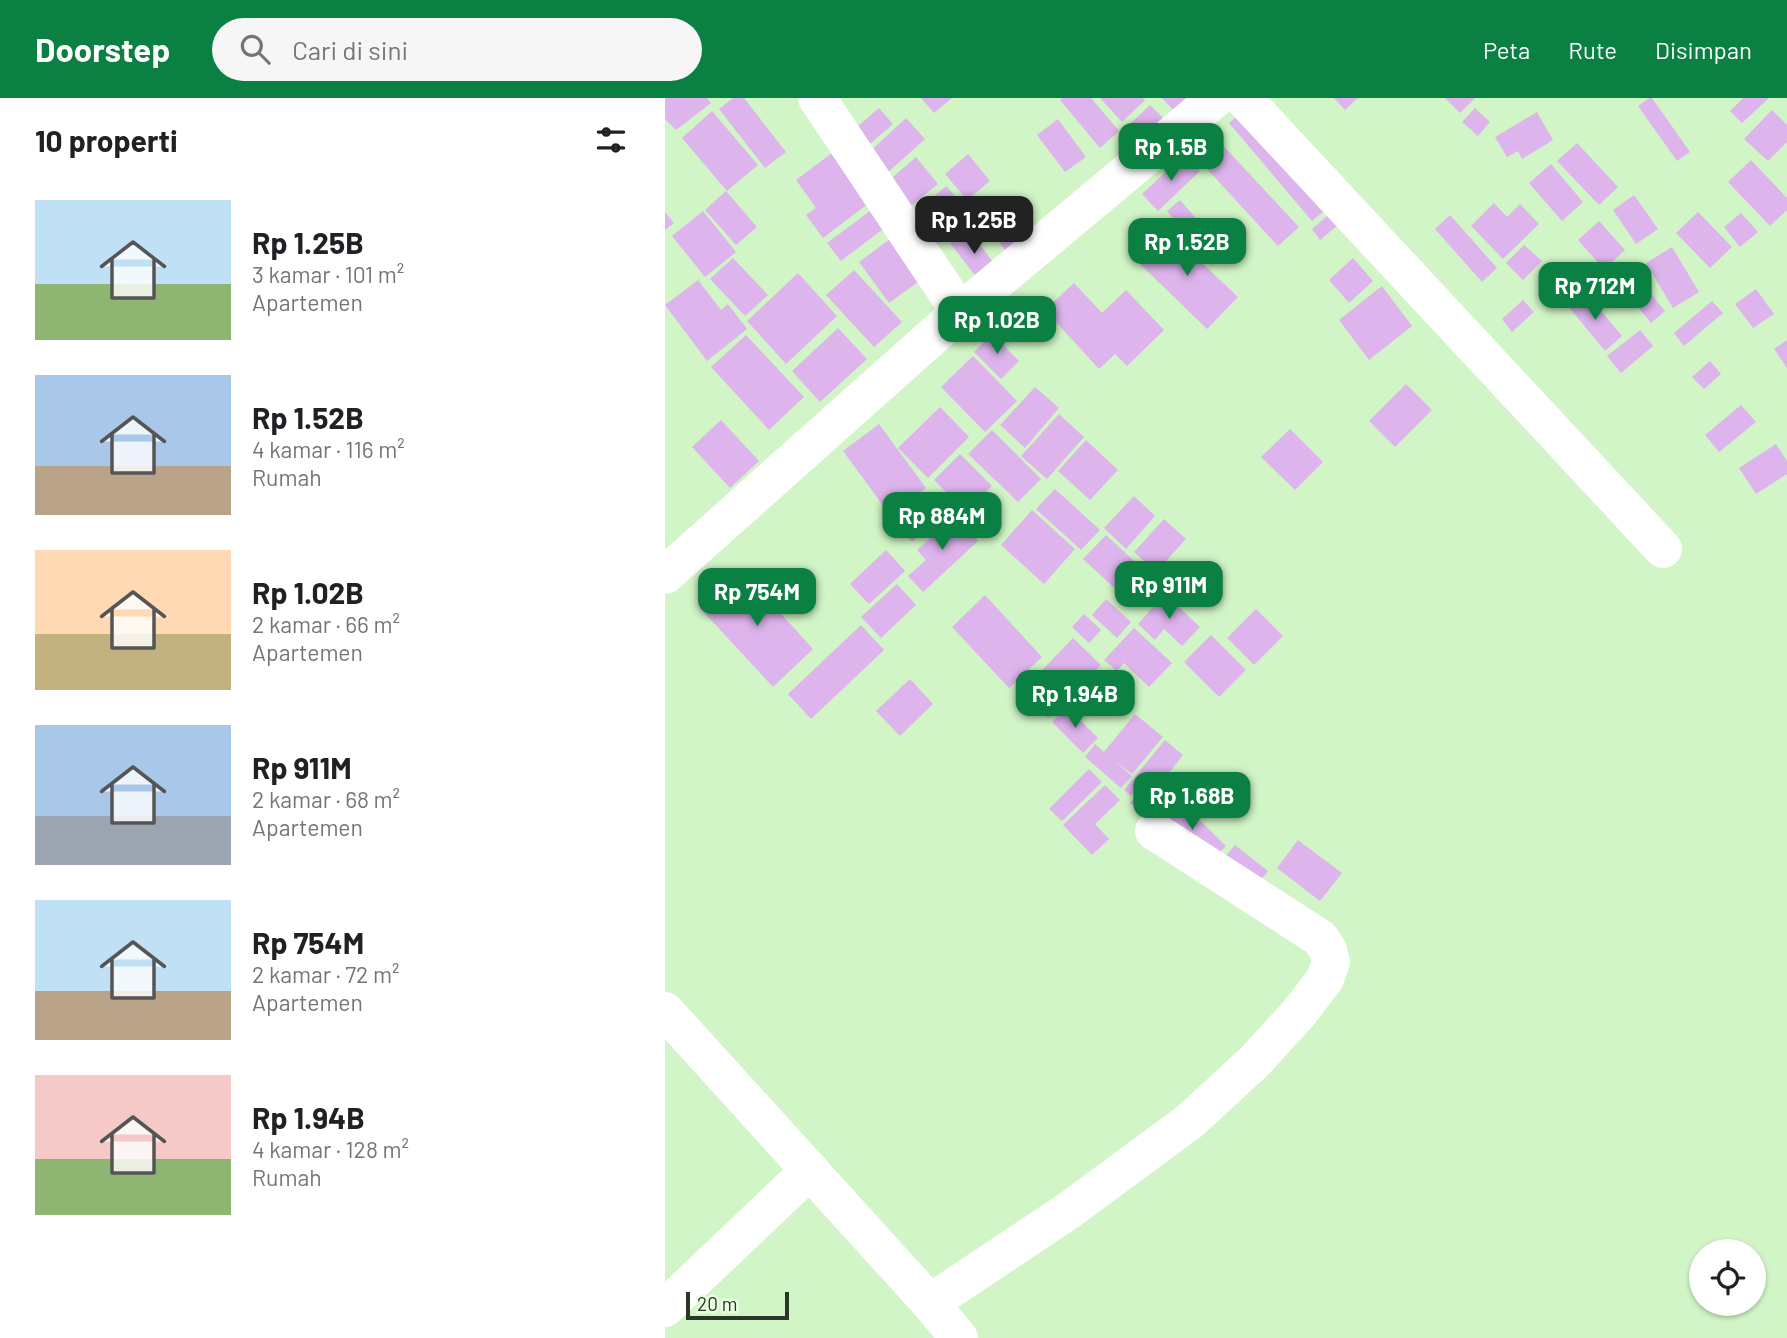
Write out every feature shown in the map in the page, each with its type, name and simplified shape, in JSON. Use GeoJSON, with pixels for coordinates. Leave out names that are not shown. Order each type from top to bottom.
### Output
{"type":"FeatureCollection","features":[{"type":"Feature","properties":{"kind":"street"},"geometry":{"type":"LineString","coordinates":[[817,98],[960,312]]}},
{"type":"Feature","properties":{"kind":"street"},"geometry":{"type":"LineString","coordinates":[[665,575],[960,312],[1216,98]]}},
{"type":"Feature","properties":{"kind":"street"},"geometry":{"type":"LineString","coordinates":[[1243,98],[1663,549]]}},
{"type":"Feature","properties":{"kind":"street"},"geometry":{"type":"LineString","coordinates":[[930,1303],[1068,1211],[1190,1121],[1254,1062],[1298,1014],[1325,979],[1331,962],[1328,950],[1320,938],[1154,831]]}},
{"type":"Feature","properties":{"kind":"street"},"geometry":{"type":"LineString","coordinates":[[665,1011],[930,1303],[958,1338]]}},
{"type":"Feature","properties":{"kind":"street"},"geometry":{"type":"LineString","coordinates":[[665,1308],[810,1170]]}},
{"type":"Feature","properties":{"kind":"building"},"geometry":{"type":"Polygon","coordinates":[[[665,98],[707,98],[711,103],[676,130],[665,119],[665,98]]]}},
{"type":"Feature","properties":{"kind":"building"},"geometry":{"type":"Polygon","coordinates":[[[733,98],[744,98],[786,152],[765,168],[719,109],[733,98]]]}},
{"type":"Feature","properties":{"kind":"building"},"geometry":{"type":"Polygon","coordinates":[[[921,98],[952,98],[934,113],[921,98]]]}},
{"type":"Feature","properties":{"kind":"building"},"geometry":{"type":"Polygon","coordinates":[[[1091,98],[1119,131],[1100,148],[1060,100],[1091,98]]]}},
{"type":"Feature","properties":{"kind":"building"},"geometry":{"type":"Polygon","coordinates":[[[1100,98],[1143,98],[1145,100],[1122,122],[1100,98]]]}},
{"type":"Feature","properties":{"kind":"building"},"geometry":{"type":"Polygon","coordinates":[[[1162,98],[1192,98],[1176,113],[1162,98]]]}},
{"type":"Feature","properties":{"kind":"building"},"geometry":{"type":"Polygon","coordinates":[[[1334,98],[1358,98],[1345,110],[1334,98]]]}},
{"type":"Feature","properties":{"kind":"building"},"geometry":{"type":"Polygon","coordinates":[[[1445,98],[1475,98],[1460,113],[1445,98]]]}},
{"type":"Feature","properties":{"kind":"building"},"geometry":{"type":"Polygon","coordinates":[[[1652,98],[1690,152],[1677,161],[1638,106],[1652,98]]]}},
{"type":"Feature","properties":{"kind":"building"},"geometry":{"type":"Polygon","coordinates":[[[1743,98],[1769,98],[1742,123],[1730,111],[1743,98]]]}},
{"type":"Feature","properties":{"kind":"building"},"geometry":{"type":"Polygon","coordinates":[[[1150,105],[1164,119],[1143,139],[1129,125],[1150,105]]]}},
{"type":"Feature","properties":{"kind":"building"},"geometry":{"type":"Polygon","coordinates":[[[879,108],[893,124],[864,149],[850,133],[879,108]]]}},
{"type":"Feature","properties":{"kind":"building"},"geometry":{"type":"Polygon","coordinates":[[[1475,108],[1490,122],[1478,136],[1462,122],[1475,108]]]}},
{"type":"Feature","properties":{"kind":"building"},"geometry":{"type":"Polygon","coordinates":[[[1245,109],[1328,208],[1312,221],[1229,123],[1245,109]]]}},
{"type":"Feature","properties":{"kind":"building"},"geometry":{"type":"Polygon","coordinates":[[[1772,110],[1787,125],[1787,142],[1768,161],[1744,139],[1772,110]]]}},
{"type":"Feature","properties":{"kind":"building"},"geometry":{"type":"Polygon","coordinates":[[[712,111],[758,165],[727,191],[682,138],[712,111]]]}},
{"type":"Feature","properties":{"kind":"building"},"geometry":{"type":"Polygon","coordinates":[[[1537,112],[1553,140],[1522,159],[1518,151],[1507,157],[1495,137],[1537,112]]]}},
{"type":"Feature","properties":{"kind":"building"},"geometry":{"type":"Polygon","coordinates":[[[906,118],[925,139],[886,174],[867,154],[906,118]]]}},
{"type":"Feature","properties":{"kind":"building"},"geometry":{"type":"Polygon","coordinates":[[[1058,119],[1086,157],[1065,172],[1037,135],[1058,119]]]}},
{"type":"Feature","properties":{"kind":"building"},"geometry":{"type":"Polygon","coordinates":[[[1215,137],[1299,227],[1278,246],[1195,156],[1215,137]]]}},
{"type":"Feature","properties":{"kind":"building"},"geometry":{"type":"Polygon","coordinates":[[[1577,143],[1618,187],[1599,205],[1557,161],[1577,143]]]}},
{"type":"Feature","properties":{"kind":"building"},"geometry":{"type":"Polygon","coordinates":[[[832,153],[877,197],[823,238],[806,215],[816,208],[796,180],[832,153]]]}},
{"type":"Feature","properties":{"kind":"building"},"geometry":{"type":"Polygon","coordinates":[[[968,154],[990,181],[967,200],[945,174],[968,154]]]}},
{"type":"Feature","properties":{"kind":"building"},"geometry":{"type":"Polygon","coordinates":[[[1185,154],[1200,171],[1158,211],[1142,194],[1185,154]]]}},
{"type":"Feature","properties":{"kind":"building"},"geometry":{"type":"Polygon","coordinates":[[[916,157],[938,184],[907,209],[886,183],[916,157]]]}},
{"type":"Feature","properties":{"kind":"building"},"geometry":{"type":"Polygon","coordinates":[[[1751,160],[1787,198],[1787,210],[1770,226],[1728,182],[1751,160]]]}},
{"type":"Feature","properties":{"kind":"building"},"geometry":{"type":"Polygon","coordinates":[[[1551,164],[1583,202],[1562,221],[1529,183],[1551,164]]]}},
{"type":"Feature","properties":{"kind":"building"},"geometry":{"type":"Polygon","coordinates":[[[946,186],[971,214],[933,248],[908,220],[946,186]]]}},
{"type":"Feature","properties":{"kind":"building"},"geometry":{"type":"Polygon","coordinates":[[[726,191],[757,227],[736,245],[705,210],[726,191]]]}},
{"type":"Feature","properties":{"kind":"building"},"geometry":{"type":"Polygon","coordinates":[[[1634,195],[1658,229],[1636,244],[1613,210],[1634,195]]]}},
{"type":"Feature","properties":{"kind":"building"},"geometry":{"type":"Polygon","coordinates":[[[1180,200],[1213,238],[1200,250],[1167,211],[1180,200]]]}},
{"type":"Feature","properties":{"kind":"building"},"geometry":{"type":"Polygon","coordinates":[[[1003,202],[1037,242],[1014,261],[981,220],[1003,202]]]}},
{"type":"Feature","properties":{"kind":"building"},"geometry":{"type":"Polygon","coordinates":[[[1494,203],[1507,217],[1520,204],[1539,224],[1503,259],[1471,226],[1494,203]]]}},
{"type":"Feature","properties":{"kind":"building"},"geometry":{"type":"Polygon","coordinates":[[[874,208],[887,226],[841,261],[827,243],[874,208]]]}},
{"type":"Feature","properties":{"kind":"building"},"geometry":{"type":"Polygon","coordinates":[[[1334,210],[1343,221],[1320,240],[1312,229],[1334,210]]]}},
{"type":"Feature","properties":{"kind":"building"},"geometry":{"type":"Polygon","coordinates":[[[703,211],[736,252],[705,277],[672,236],[703,211]]]}},
{"type":"Feature","properties":{"kind":"building"},"geometry":{"type":"Polygon","coordinates":[[[665,212],[674,223],[665,230],[665,212]]]}},
{"type":"Feature","properties":{"kind":"building"},"geometry":{"type":"Polygon","coordinates":[[[1698,212],[1732,247],[1710,268],[1676,233],[1698,212]]]}},
{"type":"Feature","properties":{"kind":"building"},"geometry":{"type":"Polygon","coordinates":[[[1741,213],[1758,232],[1740,247],[1724,227],[1741,213]]]}},
{"type":"Feature","properties":{"kind":"building"},"geometry":{"type":"Polygon","coordinates":[[[1450,215],[1497,268],[1482,282],[1435,229],[1450,215]]]}},
{"type":"Feature","properties":{"kind":"building"},"geometry":{"type":"Polygon","coordinates":[[[1599,221],[1625,250],[1604,269],[1578,240],[1599,221]]]}},
{"type":"Feature","properties":{"kind":"building"},"geometry":{"type":"Polygon","coordinates":[[[1238,223],[1247,234],[1212,265],[1202,255],[1238,223]]]}},
{"type":"Feature","properties":{"kind":"building"},"geometry":{"type":"Polygon","coordinates":[[[1163,226],[1238,297],[1207,329],[1140,264],[1152,251],[1145,245],[1163,226]]]}},
{"type":"Feature","properties":{"kind":"building"},"geometry":{"type":"Polygon","coordinates":[[[968,229],[999,270],[981,283],[950,243],[968,229]]]}},
{"type":"Feature","properties":{"kind":"building"},"geometry":{"type":"Polygon","coordinates":[[[894,236],[925,277],[889,303],[859,262],[894,236]]]}},
{"type":"Feature","properties":{"kind":"building"},"geometry":{"type":"Polygon","coordinates":[[[1524,245],[1542,261],[1523,280],[1506,263],[1524,245]]]}},
{"type":"Feature","properties":{"kind":"building"},"geometry":{"type":"Polygon","coordinates":[[[1672,247],[1699,292],[1673,308],[1646,263],[1672,247]]]}},
{"type":"Feature","properties":{"kind":"building"},"geometry":{"type":"Polygon","coordinates":[[[733,258],[768,295],[745,316],[710,279],[733,258]]]}},
{"type":"Feature","properties":{"kind":"building"},"geometry":{"type":"Polygon","coordinates":[[[1353,258],[1373,281],[1349,303],[1329,280],[1353,258]]]}},
{"type":"Feature","properties":{"kind":"building"},"geometry":{"type":"Polygon","coordinates":[[[854,270],[902,322],[874,347],[826,295],[854,270]]]}},
{"type":"Feature","properties":{"kind":"building"},"geometry":{"type":"Polygon","coordinates":[[[1631,270],[1665,311],[1651,323],[1617,281],[1631,270]]]}},
{"type":"Feature","properties":{"kind":"building"},"geometry":{"type":"Polygon","coordinates":[[[798,273],[837,316],[786,364],[747,321],[798,273]]]}},
{"type":"Feature","properties":{"kind":"building"},"geometry":{"type":"Polygon","coordinates":[[[698,280],[721,310],[728,304],[747,329],[707,361],[665,305],[698,280]]]}},
{"type":"Feature","properties":{"kind":"building"},"geometry":{"type":"Polygon","coordinates":[[[1074,283],[1102,313],[1126,290],[1164,330],[1127,366],[1115,354],[1099,369],[1045,310],[1074,283]]]}},
{"type":"Feature","properties":{"kind":"building"},"geometry":{"type":"Polygon","coordinates":[[[1382,286],[1412,326],[1369,360],[1339,320],[1382,286]]]}},
{"type":"Feature","properties":{"kind":"building"},"geometry":{"type":"Polygon","coordinates":[[[1756,289],[1774,314],[1753,328],[1735,304],[1756,289]]]}},
{"type":"Feature","properties":{"kind":"building"},"geometry":{"type":"Polygon","coordinates":[[[1586,293],[1622,336],[1605,351],[1568,306],[1586,293]]]}},
{"type":"Feature","properties":{"kind":"building"},"geometry":{"type":"Polygon","coordinates":[[[1523,300],[1534,312],[1512,332],[1502,319],[1523,300]]]}},
{"type":"Feature","properties":{"kind":"building"},"geometry":{"type":"Polygon","coordinates":[[[1712,301],[1723,313],[1684,346],[1674,333],[1712,301]]]}},
{"type":"Feature","properties":{"kind":"building"},"geometry":{"type":"Polygon","coordinates":[[[838,328],[867,359],[820,402],[792,371],[838,328]]]}},
{"type":"Feature","properties":{"kind":"building"},"geometry":{"type":"Polygon","coordinates":[[[1640,330],[1653,346],[1621,373],[1607,356],[1640,330]]]}},
{"type":"Feature","properties":{"kind":"building"},"geometry":{"type":"Polygon","coordinates":[[[992,334],[1019,361],[1001,379],[974,352],[992,334]]]}},
{"type":"Feature","properties":{"kind":"building"},"geometry":{"type":"Polygon","coordinates":[[[746,335],[804,397],[769,430],[711,367],[746,335]]]}},
{"type":"Feature","properties":{"kind":"building"},"geometry":{"type":"Polygon","coordinates":[[[1787,340],[1787,368],[1774,349],[1787,340]]]}},
{"type":"Feature","properties":{"kind":"building"},"geometry":{"type":"Polygon","coordinates":[[[973,356],[1017,401],[985,432],[941,387],[973,356]]]}},
{"type":"Feature","properties":{"kind":"building"},"geometry":{"type":"Polygon","coordinates":[[[1710,361],[1721,374],[1704,389],[1692,377],[1710,361]]]}},
{"type":"Feature","properties":{"kind":"building"},"geometry":{"type":"Polygon","coordinates":[[[1406,384],[1432,410],[1395,447],[1369,421],[1406,384]]]}},
{"type":"Feature","properties":{"kind":"building"},"geometry":{"type":"Polygon","coordinates":[[[1035,387],[1059,408],[1025,448],[1000,425],[1035,387]]]}},
{"type":"Feature","properties":{"kind":"building"},"geometry":{"type":"Polygon","coordinates":[[[1741,405],[1756,422],[1719,452],[1705,435],[1741,405]]]}},
{"type":"Feature","properties":{"kind":"building"},"geometry":{"type":"Polygon","coordinates":[[[940,407],[969,437],[928,478],[898,448],[940,407]]]}},
{"type":"Feature","properties":{"kind":"building"},"geometry":{"type":"Polygon","coordinates":[[[1059,414],[1084,437],[1047,479],[1021,456],[1059,414]]]}},
{"type":"Feature","properties":{"kind":"building"},"geometry":{"type":"Polygon","coordinates":[[[721,420],[759,461],[730,488],[692,447],[721,420]]]}},
{"type":"Feature","properties":{"kind":"building"},"geometry":{"type":"Polygon","coordinates":[[[879,424],[926,488],[890,515],[843,451],[879,424]]]}},
{"type":"Feature","properties":{"kind":"building"},"geometry":{"type":"Polygon","coordinates":[[[1290,429],[1323,462],[1295,490],[1261,457],[1290,429]]]}},
{"type":"Feature","properties":{"kind":"building"},"geometry":{"type":"Polygon","coordinates":[[[992,430],[1041,479],[1018,502],[968,454],[992,430]]]}},
{"type":"Feature","properties":{"kind":"building"},"geometry":{"type":"Polygon","coordinates":[[[1086,440],[1118,470],[1090,500],[1058,471],[1086,440]]]}},
{"type":"Feature","properties":{"kind":"building"},"geometry":{"type":"Polygon","coordinates":[[[1776,444],[1787,461],[1787,474],[1756,494],[1739,468],[1776,444]]]}},
{"type":"Feature","properties":{"kind":"building"},"geometry":{"type":"Polygon","coordinates":[[[960,454],[992,486],[966,512],[934,480],[960,454]]]}},
{"type":"Feature","properties":{"kind":"building"},"geometry":{"type":"Polygon","coordinates":[[[1055,489],[1100,530],[1081,550],[1036,509],[1055,489]]]}},
{"type":"Feature","properties":{"kind":"building"},"geometry":{"type":"Polygon","coordinates":[[[1134,496],[1155,516],[1126,549],[1104,528],[1134,496]]]}},
{"type":"Feature","properties":{"kind":"building"},"geometry":{"type":"Polygon","coordinates":[[[925,498],[940,515],[912,542],[896,524],[925,498]]]}},
{"type":"Feature","properties":{"kind":"building"},"geometry":{"type":"Polygon","coordinates":[[[1032,510],[1075,549],[1044,584],[1001,545],[1032,510]]]}},
{"type":"Feature","properties":{"kind":"building"},"geometry":{"type":"Polygon","coordinates":[[[956,515],[978,541],[923,592],[908,576],[926,560],[917,550],[956,515]]]}},
{"type":"Feature","properties":{"kind":"building"},"geometry":{"type":"Polygon","coordinates":[[[1164,519],[1186,539],[1156,572],[1134,552],[1164,519]]]}},
{"type":"Feature","properties":{"kind":"building"},"geometry":{"type":"Polygon","coordinates":[[[1106,535],[1158,583],[1136,608],[1083,559],[1106,535]]]}},
{"type":"Feature","properties":{"kind":"building"},"geometry":{"type":"Polygon","coordinates":[[[886,550],[905,571],[869,604],[850,584],[886,550]]]}},
{"type":"Feature","properties":{"kind":"building"},"geometry":{"type":"Polygon","coordinates":[[[741,570],[813,649],[773,687],[700,608],[741,570]]]}},
{"type":"Feature","properties":{"kind":"building"},"geometry":{"type":"Polygon","coordinates":[[[897,584],[916,605],[881,638],[861,617],[897,584]]]}},
{"type":"Feature","properties":{"kind":"building"},"geometry":{"type":"Polygon","coordinates":[[[1165,594],[1200,627],[1182,646],[1164,629],[1155,640],[1138,624],[1165,594]]]}},
{"type":"Feature","properties":{"kind":"building"},"geometry":{"type":"Polygon","coordinates":[[[985,595],[1042,657],[1009,688],[952,627],[985,595]]]}},
{"type":"Feature","properties":{"kind":"building"},"geometry":{"type":"Polygon","coordinates":[[[1106,599],[1131,622],[1117,638],[1092,615],[1106,599]]]}},
{"type":"Feature","properties":{"kind":"building"},"geometry":{"type":"Polygon","coordinates":[[[1256,609],[1283,636],[1254,665],[1227,638],[1256,609]]]}},
{"type":"Feature","properties":{"kind":"building"},"geometry":{"type":"Polygon","coordinates":[[[1084,614],[1101,630],[1089,643],[1072,627],[1084,614]]]}},
{"type":"Feature","properties":{"kind":"building"},"geometry":{"type":"Polygon","coordinates":[[[861,625],[884,650],[811,719],[788,694],[861,625]]]}},
{"type":"Feature","properties":{"kind":"building"},"geometry":{"type":"Polygon","coordinates":[[[1134,628],[1172,663],[1149,687],[1124,663],[1117,671],[1104,660],[1134,628]]]}},
{"type":"Feature","properties":{"kind":"building"},"geometry":{"type":"Polygon","coordinates":[[[1211,635],[1246,670],[1219,697],[1184,662],[1211,635]]]}},
{"type":"Feature","properties":{"kind":"building"},"geometry":{"type":"Polygon","coordinates":[[[1073,638],[1101,665],[1048,718],[1021,692],[1073,638]]]}},
{"type":"Feature","properties":{"kind":"building"},"geometry":{"type":"Polygon","coordinates":[[[910,679],[933,704],[900,736],[876,711],[910,679]]]}},
{"type":"Feature","properties":{"kind":"building"},"geometry":{"type":"Polygon","coordinates":[[[1067,707],[1098,738],[1083,753],[1052,722],[1067,707]]]}},
{"type":"Feature","properties":{"kind":"building"},"geometry":{"type":"Polygon","coordinates":[[[1135,714],[1163,737],[1132,774],[1113,760],[1132,776],[1121,788],[1085,757],[1095,744],[1104,752],[1135,714]]]}},
{"type":"Feature","properties":{"kind":"building"},"geometry":{"type":"Polygon","coordinates":[[[1165,740],[1183,755],[1160,784],[1148,775],[1131,796],[1124,790],[1165,740]]]}},
{"type":"Feature","properties":{"kind":"building"},"geometry":{"type":"Polygon","coordinates":[[[1089,769],[1102,782],[1062,821],[1049,809],[1089,769]]]}},
{"type":"Feature","properties":{"kind":"building"},"geometry":{"type":"Polygon","coordinates":[[[1105,785],[1120,800],[1095,824],[1109,839],[1092,855],[1063,825],[1105,785]]]}},
{"type":"Feature","properties":{"kind":"building"},"geometry":{"type":"Polygon","coordinates":[[[1142,787],[1160,802],[1148,817],[1130,803],[1142,787]]]}},
{"type":"Feature","properties":{"kind":"building"},"geometry":{"type":"Polygon","coordinates":[[[1178,799],[1226,846],[1207,864],[1158,818],[1178,799]]]}},
{"type":"Feature","properties":{"kind":"building"},"geometry":{"type":"Polygon","coordinates":[[[1298,840],[1342,873],[1320,901],[1277,868],[1298,840]]]}},
{"type":"Feature","properties":{"kind":"building"},"geometry":{"type":"Polygon","coordinates":[[[1235,845],[1268,871],[1253,889],[1220,863],[1235,845]]]}}]}
